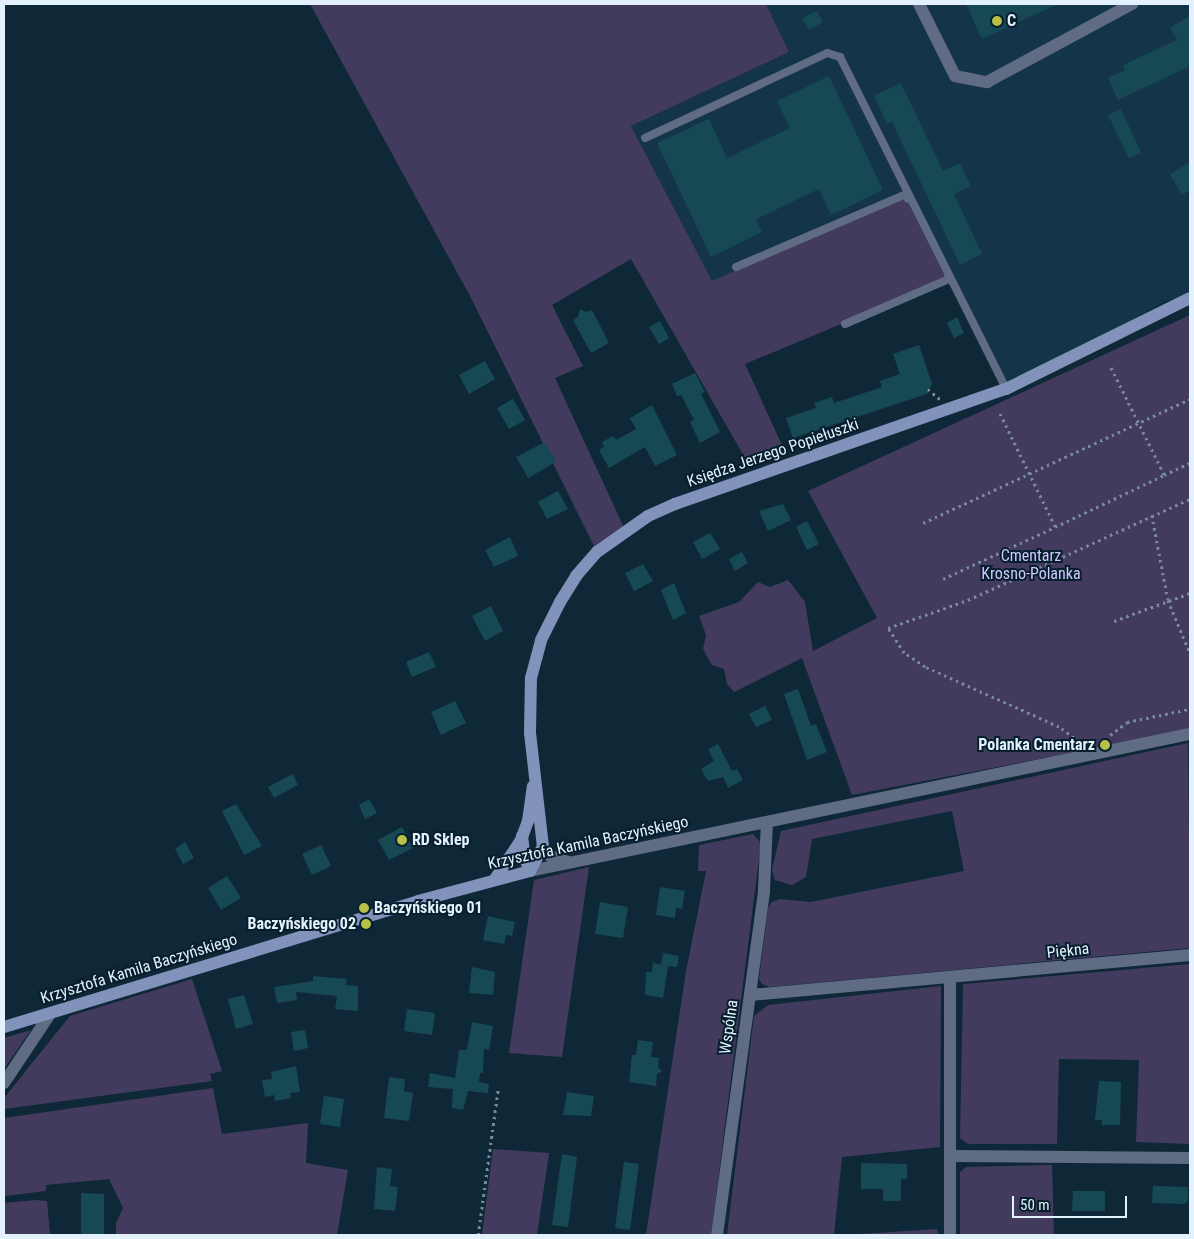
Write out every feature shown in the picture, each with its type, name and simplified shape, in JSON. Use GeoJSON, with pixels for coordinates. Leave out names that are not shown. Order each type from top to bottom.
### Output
{"type":"FeatureCollection","features":[{"type":"Feature","properties":{"kind":"street"},"geometry":{"type":"LineString","coordinates":[[919,4],[955,76],[987,82],[1132,4]]}},
{"type":"Feature","properties":{"kind":"street","name":"Księdza Jerzego Popiełuszki"},"geometry":{"type":"LineString","coordinates":[[543,847],[541,810],[534,779],[529,708],[531,678],[541,640],[576,576],[597,552],[648,516],[675,504],[1006,389],[1190,298]]}},
{"type":"Feature","properties":{"kind":"street","name":"Krzysztofa Kamila Baczyńskiego"},"geometry":{"type":"LineString","coordinates":[[4,1027],[495,879],[1190,734]]}},
{"type":"Feature","properties":{"kind":"street","name":"Księdza Jerzego Popiełuszki"},"geometry":{"type":"LineString","coordinates":[[495,879],[522,836],[534,779]]}},
{"type":"Feature","properties":{"kind":"street","name":"Wspólna"},"geometry":{"type":"LineString","coordinates":[[717,1235],[764,890],[767,822]]}},
{"type":"Feature","properties":{"kind":"street"},"geometry":{"type":"LineString","coordinates":[[522,836],[525,859],[530,871]]}},
{"type":"Feature","properties":{"kind":"street"},"geometry":{"type":"LineString","coordinates":[[530,871],[543,847],[550,856],[570,863]]}},
{"type":"Feature","properties":{"kind":"street","name":"Piękna"},"geometry":{"type":"LineString","coordinates":[[750,995],[1190,955]]}},
{"type":"Feature","properties":{"kind":"street"},"geometry":{"type":"LineString","coordinates":[[950,978],[950,1235]]}},
{"type":"Feature","properties":{"kind":"street"},"geometry":{"type":"LineString","coordinates":[[4,1083],[50,1014]]}},
{"type":"Feature","properties":{"kind":"street"},"geometry":{"type":"LineString","coordinates":[[950,1156],[1190,1158]]}},
{"type":"Feature","properties":{"kind":"lane"},"geometry":{"type":"LineString","coordinates":[[645,138],[827,53],[840,57],[949,279]]}},
{"type":"Feature","properties":{"kind":"lane"},"geometry":{"type":"LineString","coordinates":[[736,267],[906,194],[1006,389]]}},
{"type":"Feature","properties":{"kind":"lane"},"geometry":{"type":"LineString","coordinates":[[845,324],[949,279]]}},
{"type":"Feature","properties":{"kind":"path"},"geometry":{"type":"LineString","coordinates":[[1110,366],[1164,475]]}},
{"type":"Feature","properties":{"kind":"path"},"geometry":{"type":"LineString","coordinates":[[928,388],[935,392]]}},
{"type":"Feature","properties":{"kind":"path"},"geometry":{"type":"LineString","coordinates":[[923,523],[1029,472],[1190,399]]}},
{"type":"Feature","properties":{"kind":"path"},"geometry":{"type":"LineString","coordinates":[[999,412],[1055,527]]}},
{"type":"Feature","properties":{"kind":"path"},"geometry":{"type":"LineString","coordinates":[[943,579],[1190,463]]}},
{"type":"Feature","properties":{"kind":"path"},"geometry":{"type":"LineString","coordinates":[[1081,744],[1059,727],[925,667],[904,653],[888,628],[968,600],[1190,499]]}},
{"type":"Feature","properties":{"kind":"path"},"geometry":{"type":"LineString","coordinates":[[1152,515],[1168,600],[1190,653]]}},
{"type":"Feature","properties":{"kind":"path"},"geometry":{"type":"LineString","coordinates":[[1114,621],[1190,593]]}},
{"type":"Feature","properties":{"kind":"path"},"geometry":{"type":"LineString","coordinates":[[1104,737],[1127,722],[1190,708]]}},
{"type":"Feature","properties":{"kind":"path"},"geometry":{"type":"LineString","coordinates":[[478,1235],[498,1089]]}},
{"type":"Feature","properties":{"kind":"shaded area"},"geometry":{"type":"Polygon","coordinates":[[[766,4],[1190,4],[1190,294],[1166,301],[1006,389],[906,195],[712,282],[631,126],[789,52],[766,4]]]}},
{"type":"Feature","properties":{"kind":"green space"},"geometry":{"type":"Polygon","coordinates":[[[310,4],[766,4],[789,52],[631,126],[712,281],[906,194],[949,279],[745,364],[785,452],[749,465],[631,259],[552,305],[583,366],[555,378],[625,530],[597,552],[470,296],[310,4]]]}},
{"type":"Feature","properties":{"kind":"green space","name":"Cmentarz Krosno-Polanka"},"geometry":{"type":"Polygon","coordinates":[[[1190,315],[1190,730],[852,795],[802,658],[734,692],[727,684],[724,669],[712,665],[703,649],[706,635],[699,616],[739,602],[758,582],[770,587],[788,580],[805,602],[813,651],[877,618],[808,491],[1190,315]]]}},
{"type":"Feature","properties":{"kind":"green space"},"geometry":{"type":"Polygon","coordinates":[[[1188,743],[1190,948],[769,987],[762,984],[759,979],[768,908],[772,902],[780,899],[811,902],[964,871],[952,811],[812,839],[806,877],[792,885],[775,880],[772,870],[781,831],[1188,743]]]}},
{"type":"Feature","properties":{"kind":"green space"},"geometry":{"type":"Polygon","coordinates":[[[753,834],[760,842],[760,851],[711,1235],[646,1235],[686,971],[706,871],[698,871],[699,845],[753,834]]]}},
{"type":"Feature","properties":{"kind":"green space"},"geometry":{"type":"Polygon","coordinates":[[[589,867],[562,1057],[509,1053],[534,880],[589,867]]]}},
{"type":"Feature","properties":{"kind":"green space"},"geometry":{"type":"Polygon","coordinates":[[[1190,964],[1190,1144],[1136,1142],[1139,1060],[1059,1059],[1057,1144],[968,1144],[960,1138],[963,984],[1190,964]]]}},
{"type":"Feature","properties":{"kind":"green space"},"geometry":{"type":"Polygon","coordinates":[[[192,979],[222,1071],[210,1074],[212,1081],[4,1109],[4,1098],[70,1016],[192,979]]]}},
{"type":"Feature","properties":{"kind":"green space"},"geometry":{"type":"Polygon","coordinates":[[[941,986],[940,1147],[842,1157],[834,1235],[727,1235],[754,1016],[768,1005],[941,986]]]}},
{"type":"Feature","properties":{"kind":"green space"},"geometry":{"type":"Polygon","coordinates":[[[31,1030],[4,1069],[4,1038],[31,1030]]]}},
{"type":"Feature","properties":{"kind":"green space"},"geometry":{"type":"Polygon","coordinates":[[[213,1088],[222,1134],[308,1123],[306,1163],[348,1170],[337,1235],[116,1235],[116,1223],[123,1208],[109,1179],[46,1185],[46,1191],[4,1196],[4,1118],[213,1088]]]}},
{"type":"Feature","properties":{"kind":"green space"},"geometry":{"type":"Polygon","coordinates":[[[493,1149],[549,1153],[537,1235],[482,1235],[493,1149]]]}},
{"type":"Feature","properties":{"kind":"green space"},"geometry":{"type":"Polygon","coordinates":[[[1052,1165],[1054,1235],[960,1235],[960,1172],[966,1167],[1052,1165]]]}},
{"type":"Feature","properties":{"kind":"green space"},"geometry":{"type":"Polygon","coordinates":[[[35,1200],[47,1201],[50,1235],[4,1235],[4,1203],[35,1200]]]}},
{"type":"Feature","properties":{"kind":"green space"},"geometry":{"type":"Polygon","coordinates":[[[937,1229],[938,1235],[845,1235],[937,1229]]]}},
{"type":"Feature","properties":{"kind":"building","name":"C"},"geometry":{"type":"Polygon","coordinates":[[[966,4],[1058,4],[982,39],[966,4]]]}},
{"type":"Feature","properties":{"kind":"building"},"geometry":{"type":"Polygon","coordinates":[[[817,11],[823,22],[809,30],[802,18],[817,11]]]}},
{"type":"Feature","properties":{"kind":"building"},"geometry":{"type":"Polygon","coordinates":[[[1190,16],[1190,66],[1118,100],[1108,78],[1125,70],[1123,65],[1177,40],[1170,28],[1190,16]]]}},
{"type":"Feature","properties":{"kind":"building"},"geometry":{"type":"Polygon","coordinates":[[[829,76],[883,190],[831,215],[819,189],[756,219],[762,232],[711,257],[657,143],[709,119],[727,158],[790,128],[777,101],[829,76]]]}},
{"type":"Feature","properties":{"kind":"building"},"geometry":{"type":"Polygon","coordinates":[[[901,83],[943,171],[960,163],[971,186],[954,194],[982,254],[960,265],[892,122],[887,124],[874,96],[901,83]]]}},
{"type":"Feature","properties":{"kind":"building"},"geometry":{"type":"Polygon","coordinates":[[[1121,109],[1141,153],[1129,158],[1108,115],[1121,109]]]}},
{"type":"Feature","properties":{"kind":"building"},"geometry":{"type":"Polygon","coordinates":[[[1190,162],[1190,190],[1182,195],[1170,174],[1190,162]]]}},
{"type":"Feature","properties":{"kind":"building"},"geometry":{"type":"Polygon","coordinates":[[[580,309],[586,312],[592,310],[609,343],[591,353],[573,320],[578,317],[580,309]]]}},
{"type":"Feature","properties":{"kind":"building"},"geometry":{"type":"Polygon","coordinates":[[[957,317],[964,333],[954,338],[947,323],[957,317]]]}},
{"type":"Feature","properties":{"kind":"building"},"geometry":{"type":"Polygon","coordinates":[[[660,321],[669,338],[659,344],[649,327],[660,321]]]}},
{"type":"Feature","properties":{"kind":"building"},"geometry":{"type":"Polygon","coordinates":[[[919,345],[932,384],[927,394],[793,438],[786,418],[816,408],[814,403],[832,397],[834,403],[882,387],[880,381],[900,374],[893,354],[919,345]]]}},
{"type":"Feature","properties":{"kind":"building"},"geometry":{"type":"Polygon","coordinates":[[[485,361],[495,379],[469,394],[459,375],[485,361]]]}},
{"type":"Feature","properties":{"kind":"building"},"geometry":{"type":"Polygon","coordinates":[[[695,373],[705,392],[701,394],[720,432],[700,443],[690,422],[694,420],[681,395],[677,396],[672,384],[695,373]]]}},
{"type":"Feature","properties":{"kind":"building"},"geometry":{"type":"Polygon","coordinates":[[[513,399],[525,420],[509,429],[497,408],[513,399]]]}},
{"type":"Feature","properties":{"kind":"building"},"geometry":{"type":"Polygon","coordinates":[[[652,405],[677,455],[655,466],[645,447],[609,468],[599,450],[604,447],[602,442],[613,436],[616,440],[636,429],[630,418],[652,405]]]}},
{"type":"Feature","properties":{"kind":"building"},"geometry":{"type":"Polygon","coordinates":[[[545,442],[556,462],[528,478],[516,457],[545,442]]]}},
{"type":"Feature","properties":{"kind":"building"},"geometry":{"type":"Polygon","coordinates":[[[558,491],[568,509],[547,519],[538,502],[558,491]]]}},
{"type":"Feature","properties":{"kind":"building"},"geometry":{"type":"Polygon","coordinates":[[[783,504],[791,520],[768,531],[759,511],[783,504]]]}},
{"type":"Feature","properties":{"kind":"building"},"geometry":{"type":"Polygon","coordinates":[[[807,521],[819,544],[807,550],[796,527],[807,521]]]}},
{"type":"Feature","properties":{"kind":"building"},"geometry":{"type":"Polygon","coordinates":[[[710,533],[720,549],[702,559],[693,542],[710,533]]]}},
{"type":"Feature","properties":{"kind":"building"},"geometry":{"type":"Polygon","coordinates":[[[510,537],[518,556],[494,567],[485,550],[510,537]]]}},
{"type":"Feature","properties":{"kind":"building"},"geometry":{"type":"Polygon","coordinates":[[[742,552],[748,563],[735,571],[729,559],[742,552]]]}},
{"type":"Feature","properties":{"kind":"building"},"geometry":{"type":"Polygon","coordinates":[[[643,564],[653,581],[634,591],[625,573],[643,564]]]}},
{"type":"Feature","properties":{"kind":"building"},"geometry":{"type":"Polygon","coordinates":[[[674,583],[686,613],[673,620],[661,590],[674,583]]]}},
{"type":"Feature","properties":{"kind":"building"},"geometry":{"type":"Polygon","coordinates":[[[491,606],[503,631],[485,641],[472,616],[491,606]]]}},
{"type":"Feature","properties":{"kind":"building"},"geometry":{"type":"Polygon","coordinates":[[[429,652],[436,667],[412,677],[406,662],[429,652]]]}},
{"type":"Feature","properties":{"kind":"building"},"geometry":{"type":"Polygon","coordinates":[[[798,689],[811,726],[816,724],[827,752],[807,760],[784,694],[798,689]]]}},
{"type":"Feature","properties":{"kind":"building"},"geometry":{"type":"Polygon","coordinates":[[[455,701],[466,723],[441,735],[431,712],[455,701]]]}},
{"type":"Feature","properties":{"kind":"building"},"geometry":{"type":"Polygon","coordinates":[[[765,706],[772,720],[756,727],[749,714],[765,706]]]}},
{"type":"Feature","properties":{"kind":"building"},"geometry":{"type":"Polygon","coordinates":[[[718,744],[732,771],[737,769],[743,780],[728,788],[723,777],[708,781],[701,769],[714,761],[708,749],[718,744]]]}},
{"type":"Feature","properties":{"kind":"building"},"geometry":{"type":"Polygon","coordinates":[[[293,774],[298,785],[274,798],[268,787],[293,774]]]}},
{"type":"Feature","properties":{"kind":"building"},"geometry":{"type":"Polygon","coordinates":[[[369,799],[377,813],[365,819],[359,805],[369,799]]]}},
{"type":"Feature","properties":{"kind":"building"},"geometry":{"type":"Polygon","coordinates":[[[236,804],[262,846],[244,855],[222,811],[236,804]]]}},
{"type":"Feature","properties":{"kind":"building"},"geometry":{"type":"Polygon","coordinates":[[[402,827],[413,848],[389,860],[378,840],[402,827]]]}},
{"type":"Feature","properties":{"kind":"building"},"geometry":{"type":"Polygon","coordinates":[[[185,842],[194,858],[183,864],[175,849],[185,842]]]}},
{"type":"Feature","properties":{"kind":"building"},"geometry":{"type":"Polygon","coordinates":[[[321,845],[331,866],[312,875],[302,854],[321,845]]]}},
{"type":"Feature","properties":{"kind":"building"},"geometry":{"type":"Polygon","coordinates":[[[227,876],[241,898],[221,910],[208,888],[227,876]]]}},
{"type":"Feature","properties":{"kind":"building"},"geometry":{"type":"Polygon","coordinates":[[[660,887],[685,891],[682,909],[676,908],[675,918],[656,915],[660,887]]]}},
{"type":"Feature","properties":{"kind":"building"},"geometry":{"type":"Polygon","coordinates":[[[600,902],[628,907],[623,938],[595,934],[600,902]]]}},
{"type":"Feature","properties":{"kind":"building"},"geometry":{"type":"Polygon","coordinates":[[[488,916],[515,922],[512,936],[506,935],[504,944],[483,940],[488,916]]]}},
{"type":"Feature","properties":{"kind":"building"},"geometry":{"type":"Polygon","coordinates":[[[663,953],[679,956],[677,967],[661,965],[663,953]]]}},
{"type":"Feature","properties":{"kind":"building"},"geometry":{"type":"Polygon","coordinates":[[[653,963],[668,966],[663,998],[645,995],[646,972],[652,972],[653,963]]]}},
{"type":"Feature","properties":{"kind":"building"},"geometry":{"type":"Polygon","coordinates":[[[472,967],[495,972],[493,995],[469,993],[472,967]]]}},
{"type":"Feature","properties":{"kind":"building"},"geometry":{"type":"Polygon","coordinates":[[[313,976],[347,979],[346,985],[358,986],[358,1011],[335,1009],[337,996],[296,992],[297,1000],[277,1003],[274,987],[313,981],[313,976]]]}},
{"type":"Feature","properties":{"kind":"building"},"geometry":{"type":"Polygon","coordinates":[[[244,995],[253,1024],[236,1029],[228,999],[244,995]]]}},
{"type":"Feature","properties":{"kind":"building"},"geometry":{"type":"Polygon","coordinates":[[[407,1009],[435,1013],[432,1035],[404,1031],[407,1009]]]}},
{"type":"Feature","properties":{"kind":"building"},"geometry":{"type":"Polygon","coordinates":[[[472,1022],[493,1026],[489,1050],[484,1049],[483,1073],[480,1073],[479,1082],[489,1084],[488,1093],[468,1091],[463,1110],[452,1108],[453,1089],[428,1087],[430,1073],[455,1078],[459,1050],[467,1050],[472,1022]]]}},
{"type":"Feature","properties":{"kind":"building"},"geometry":{"type":"Polygon","coordinates":[[[305,1030],[308,1048],[294,1051],[291,1032],[305,1030]]]}},
{"type":"Feature","properties":{"kind":"building"},"geometry":{"type":"Polygon","coordinates":[[[638,1040],[653,1042],[651,1057],[659,1058],[658,1067],[662,1071],[657,1074],[656,1086],[629,1082],[632,1055],[636,1055],[638,1040]]]}},
{"type":"Feature","properties":{"kind":"building"},"geometry":{"type":"Polygon","coordinates":[[[296,1066],[300,1092],[290,1093],[291,1098],[275,1101],[274,1095],[265,1097],[262,1080],[272,1079],[271,1072],[296,1066]]]}},
{"type":"Feature","properties":{"kind":"building"},"geometry":{"type":"Polygon","coordinates":[[[389,1077],[405,1079],[404,1091],[413,1093],[409,1121],[384,1118],[389,1077]]]}},
{"type":"Feature","properties":{"kind":"building"},"geometry":{"type":"Polygon","coordinates":[[[1099,1081],[1121,1082],[1120,1125],[1102,1125],[1102,1120],[1095,1120],[1099,1081]]]}},
{"type":"Feature","properties":{"kind":"building"},"geometry":{"type":"Polygon","coordinates":[[[567,1092],[594,1096],[591,1116],[563,1115],[567,1092]]]}},
{"type":"Feature","properties":{"kind":"building"},"geometry":{"type":"Polygon","coordinates":[[[324,1096],[344,1099],[340,1127],[320,1124],[324,1096]]]}},
{"type":"Feature","properties":{"kind":"building"},"geometry":{"type":"Polygon","coordinates":[[[562,1154],[577,1157],[568,1227],[552,1225],[562,1154]]]}},
{"type":"Feature","properties":{"kind":"building"},"geometry":{"type":"Polygon","coordinates":[[[624,1162],[639,1164],[630,1230],[615,1228],[624,1162]]]}},
{"type":"Feature","properties":{"kind":"building"},"geometry":{"type":"Polygon","coordinates":[[[861,1163],[907,1164],[907,1179],[901,1179],[901,1201],[883,1201],[883,1189],[861,1189],[861,1163]]]}},
{"type":"Feature","properties":{"kind":"building"},"geometry":{"type":"Polygon","coordinates":[[[377,1167],[392,1169],[390,1186],[398,1187],[395,1211],[374,1209],[377,1167]]]}},
{"type":"Feature","properties":{"kind":"building"},"geometry":{"type":"Polygon","coordinates":[[[1153,1186],[1188,1187],[1188,1201],[1185,1204],[1152,1203],[1153,1186]]]}},
{"type":"Feature","properties":{"kind":"building"},"geometry":{"type":"Polygon","coordinates":[[[1073,1191],[1105,1191],[1105,1211],[1072,1211],[1073,1191]]]}},
{"type":"Feature","properties":{"kind":"building"},"geometry":{"type":"Polygon","coordinates":[[[81,1193],[104,1194],[104,1235],[81,1235],[81,1193]]]}},
{"type":"Feature","properties":{"kind":"place","name":"C"},"geometry":{"type":"Point","coordinates":[997,21]}},
{"type":"Feature","properties":{"kind":"place","name":"Polanka Cmentarz"},"geometry":{"type":"Point","coordinates":[1105,745]}},
{"type":"Feature","properties":{"kind":"place","name":"RD Sklep"},"geometry":{"type":"Point","coordinates":[402,840]}},
{"type":"Feature","properties":{"kind":"place","name":"Baczyńskiego 01"},"geometry":{"type":"Point","coordinates":[364,908]}},
{"type":"Feature","properties":{"kind":"place","name":"Baczyńskiego 02"},"geometry":{"type":"Point","coordinates":[366,924]}}]}
